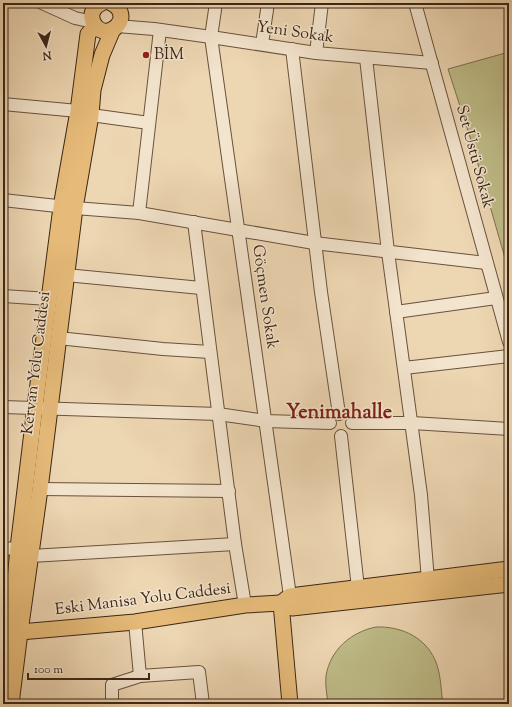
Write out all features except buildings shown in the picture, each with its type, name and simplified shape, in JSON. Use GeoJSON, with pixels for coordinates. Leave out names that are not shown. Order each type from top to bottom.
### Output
{"type":"FeatureCollection","features":[{"type":"Feature","properties":{"kind":"main road"},"geometry":{"type":"LineString","coordinates":[[94,24],[104,31],[111,11]]}},
{"type":"Feature","properties":{"kind":"main road","name":"Kervan Yolu Caddesi"},"geometry":{"type":"LineString","coordinates":[[11,704],[11,634],[8,597],[24,552],[40,489],[42,408],[49,299],[68,208],[84,113],[88,34],[94,24],[93,12],[111,11],[93,90],[84,113]]}},
{"type":"Feature","properties":{"kind":"main road","name":"Kervan Yolu Caddesi"},"geometry":{"type":"LineString","coordinates":[[3,674],[24,552],[42,408],[58,338],[66,274],[68,208]]}},
{"type":"Feature","properties":{"kind":"main road","name":"Eski Manisa Yolu Caddesi"},"geometry":{"type":"LineString","coordinates":[[11,634],[135,622],[358,588],[509,570]]}},
{"type":"Feature","properties":{"kind":"main road","name":"Eski Manisa Yolu Caddesi"},"geometry":{"type":"LineString","coordinates":[[286,600],[292,608],[509,584]]}},
{"type":"Feature","properties":{"kind":"main road"},"geometry":{"type":"LineString","coordinates":[[286,600],[290,704]]}},
{"type":"Feature","properties":{"kind":"street"},"geometry":{"type":"LineString","coordinates":[[42,3],[75,18],[94,24]]}},
{"type":"Feature","properties":{"kind":"street","name":"Göçmen Sokak"},"geometry":{"type":"LineString","coordinates":[[216,3],[211,37],[266,421],[286,600]]}},
{"type":"Feature","properties":{"kind":"street"},"geometry":{"type":"LineString","coordinates":[[262,44],[268,3]]}},
{"type":"Feature","properties":{"kind":"street"},"geometry":{"type":"LineString","coordinates":[[316,53],[322,3]]}},
{"type":"Feature","properties":{"kind":"street","name":"Set Üstü Sokak"},"geometry":{"type":"LineString","coordinates":[[415,3],[509,342]]}},
{"type":"Feature","properties":{"kind":"street","name":"Yeni Sokak"},"geometry":{"type":"LineString","coordinates":[[111,11],[157,30],[316,53],[432,63]]}},
{"type":"Feature","properties":{"kind":"street"},"geometry":{"type":"LineString","coordinates":[[139,213],[157,30]]}},
{"type":"Feature","properties":{"kind":"street"},"geometry":{"type":"LineString","coordinates":[[292,49],[314,243],[338,414]]}},
{"type":"Feature","properties":{"kind":"street"},"geometry":{"type":"LineString","coordinates":[[366,58],[388,252],[421,495],[428,580]]}},
{"type":"Feature","properties":{"kind":"street"},"geometry":{"type":"LineString","coordinates":[[3,104],[84,113],[148,123]]}},
{"type":"Feature","properties":{"kind":"street"},"geometry":{"type":"LineString","coordinates":[[3,200],[68,208],[139,213],[314,243],[486,262]]}},
{"type":"Feature","properties":{"kind":"street"},"geometry":{"type":"LineString","coordinates":[[194,222],[235,544],[245,605]]}},
{"type":"Feature","properties":{"kind":"street"},"geometry":{"type":"LineString","coordinates":[[66,274],[202,288]]}},
{"type":"Feature","properties":{"kind":"street"},"geometry":{"type":"LineString","coordinates":[[3,296],[49,299]]}},
{"type":"Feature","properties":{"kind":"street"},"geometry":{"type":"LineString","coordinates":[[396,312],[496,298]]}},
{"type":"Feature","properties":{"kind":"street"},"geometry":{"type":"LineString","coordinates":[[58,338],[163,349],[210,352]]}},
{"type":"Feature","properties":{"kind":"street"},"geometry":{"type":"LineString","coordinates":[[404,368],[509,356]]}},
{"type":"Feature","properties":{"kind":"street"},"geometry":{"type":"LineString","coordinates":[[3,407],[218,414],[266,421],[330,423]]}},
{"type":"Feature","properties":{"kind":"street"},"geometry":{"type":"LineString","coordinates":[[338,414],[348,415],[352,423],[350,432],[341,436],[334,434],[330,427],[333,417],[338,414]]}},
{"type":"Feature","properties":{"kind":"street"},"geometry":{"type":"LineString","coordinates":[[352,423],[412,424],[509,430]]}},
{"type":"Feature","properties":{"kind":"street"},"geometry":{"type":"LineString","coordinates":[[341,436],[358,588]]}},
{"type":"Feature","properties":{"kind":"street"},"geometry":{"type":"LineString","coordinates":[[40,489],[229,491]]}},
{"type":"Feature","properties":{"kind":"street"},"geometry":{"type":"LineString","coordinates":[[3,549],[24,552],[235,544]]}},
{"type":"Feature","properties":{"kind":"street"},"geometry":{"type":"LineString","coordinates":[[135,622],[140,676]]}},
{"type":"Feature","properties":{"kind":"street"},"geometry":{"type":"LineString","coordinates":[[112,704],[112,685],[140,676],[199,672],[203,704]]}},
{"type":"Feature","properties":{"kind":"shaded area"},"geometry":{"type":"Polygon","coordinates":[[[509,52],[509,272],[471,140],[448,69],[509,52]]]}},
{"type":"Feature","properties":{"kind":"shaded area"},"geometry":{"type":"Polygon","coordinates":[[[386,627],[404,631],[421,641],[433,656],[437,665],[443,704],[328,704],[326,676],[332,658],[337,650],[350,638],[367,629],[386,627]]]}},
{"type":"Feature","properties":{"kind":"place","name":"BİM"},"geometry":{"type":"Point","coordinates":[146,55]}},
{"type":"Feature","properties":{"kind":"district","name":"Yenimahalle"},"geometry":{"type":"Point","coordinates":[339,413]}}]}
